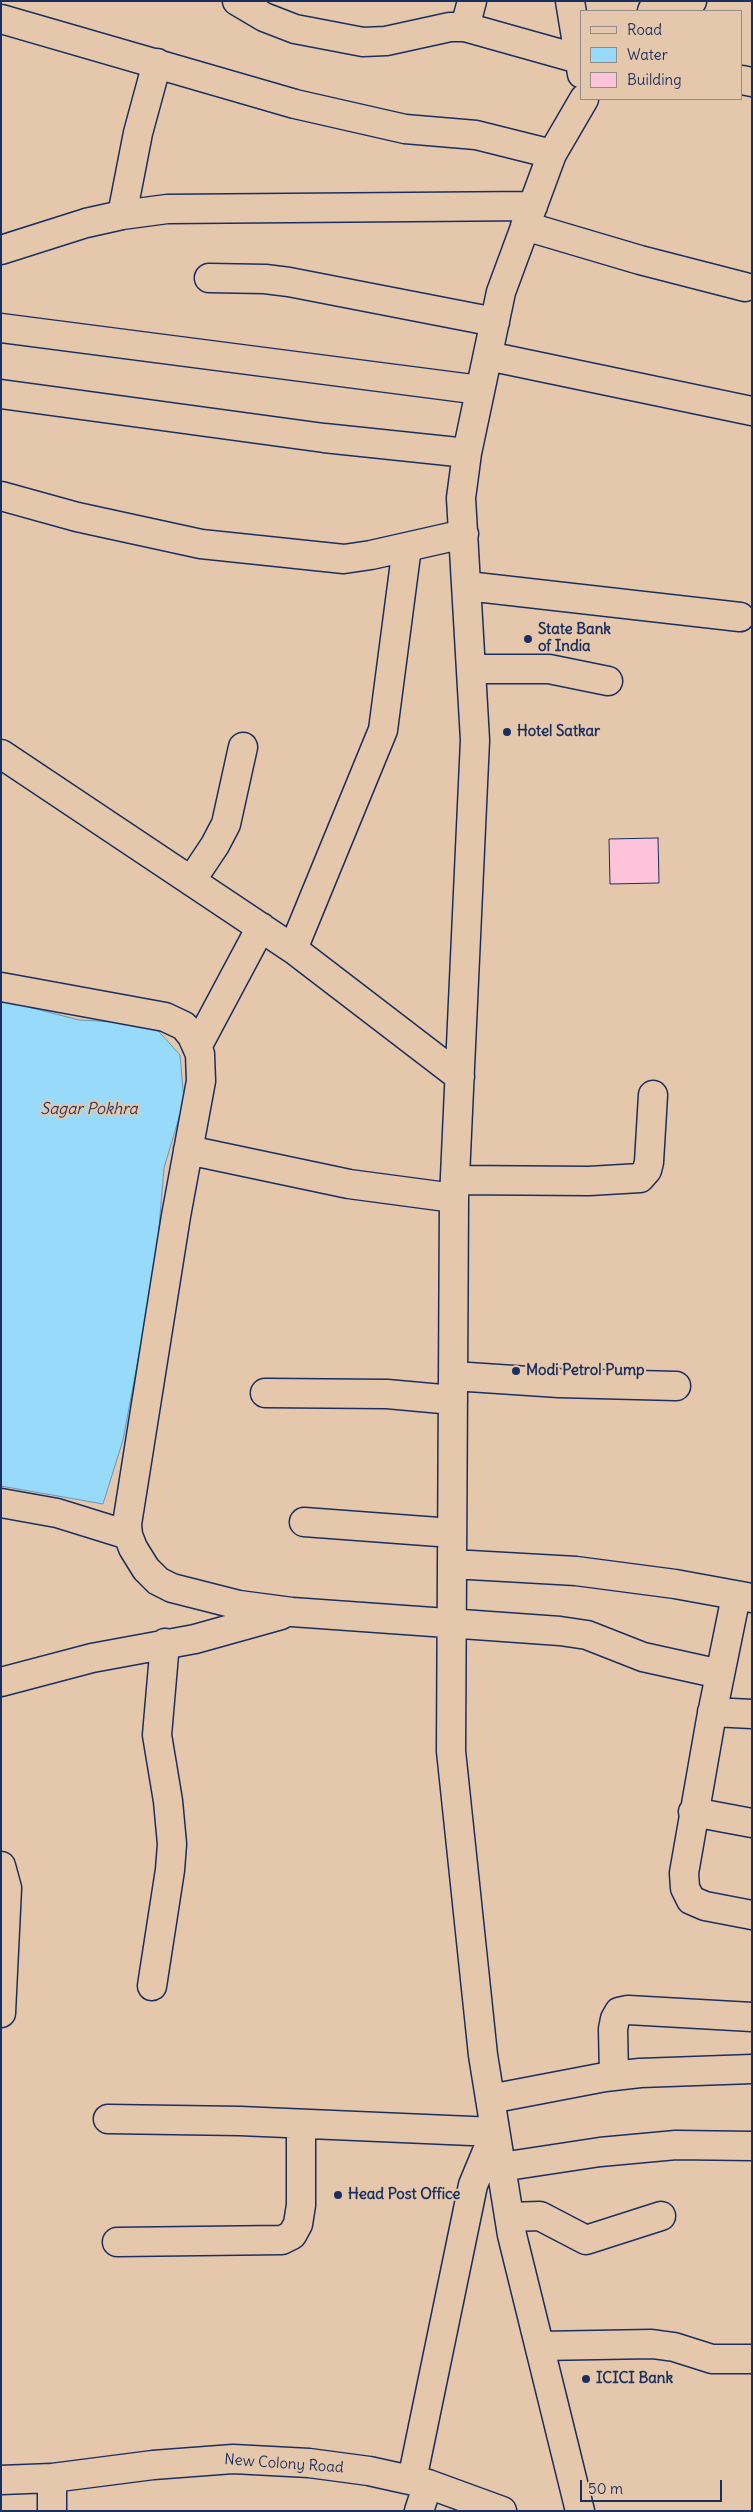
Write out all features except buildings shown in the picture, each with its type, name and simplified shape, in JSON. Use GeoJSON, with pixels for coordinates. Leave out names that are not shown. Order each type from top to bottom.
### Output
{"type":"FeatureCollection","features":[{"type":"Feature","properties":{"kind":"street"},"geometry":{"type":"LineString","coordinates":[[237,1],[264,17],[295,29],[363,42],[386,41],[450,28],[465,27],[580,66]]}},
{"type":"Feature","properties":{"kind":"street"},"geometry":{"type":"LineString","coordinates":[[465,27],[472,1]]}},
{"type":"Feature","properties":{"kind":"street"},"geometry":{"type":"LineString","coordinates":[[570,1],[580,60]]}},
{"type":"Feature","properties":{"kind":"street"},"geometry":{"type":"LineString","coordinates":[[677,10],[692,1]]}},
{"type":"Feature","properties":{"kind":"street"},"geometry":{"type":"LineString","coordinates":[[1,19],[295,104],[405,129],[476,135],[552,154]]}},
{"type":"Feature","properties":{"kind":"street"},"geometry":{"type":"LineString","coordinates":[[122,215],[138,133],[157,63]]}},
{"type":"Feature","properties":{"kind":"street"},"geometry":{"type":"LineString","coordinates":[[580,2511],[509,2217],[482,2046],[451,1751],[455,1189],[475,740],[461,498],[467,453],[501,292],[552,154],[583,100]]}},
{"type":"Feature","properties":{"kind":"street"},"geometry":{"type":"LineString","coordinates":[[1,250],[86,223],[122,215],[167,209],[529,216],[640,260],[745,287]]}},
{"type":"Feature","properties":{"kind":"street"},"geometry":{"type":"LineString","coordinates":[[209,278],[265,279],[289,282],[495,322]]}},
{"type":"Feature","properties":{"kind":"street"},"geometry":{"type":"LineString","coordinates":[[1,328],[480,390]]}},
{"type":"Feature","properties":{"kind":"street"},"geometry":{"type":"LineString","coordinates":[[488,356],[752,411]]}},
{"type":"Feature","properties":{"kind":"street"},"geometry":{"type":"LineString","coordinates":[[1,394],[324,438],[467,453]]}},
{"type":"Feature","properties":{"kind":"street"},"geometry":{"type":"LineString","coordinates":[[1,496],[77,517],[201,544],[344,559],[464,534]]}},
{"type":"Feature","properties":{"kind":"street"},"geometry":{"type":"LineString","coordinates":[[293,948],[383,730],[407,547]]}},
{"type":"Feature","properties":{"kind":"street"},"geometry":{"type":"LineString","coordinates":[[467,586],[740,618]]}},
{"type":"Feature","properties":{"kind":"street"},"geometry":{"type":"LineString","coordinates":[[471,669],[550,669],[608,681]]}},
{"type":"Feature","properties":{"kind":"street"},"geometry":{"type":"LineString","coordinates":[[191,881],[215,845],[226,824],[242,747]]}},
{"type":"Feature","properties":{"kind":"street"},"geometry":{"type":"LineString","coordinates":[[1,754],[293,948],[460,1077]]}},
{"type":"Feature","properties":{"kind":"street"},"geometry":{"type":"LineString","coordinates":[[197,1048],[261,927]]}},
{"type":"Feature","properties":{"kind":"street"},"geometry":{"type":"LineString","coordinates":[[1,987],[165,1017],[184,1026],[192,1036],[200,1054],[202,1081],[188,1150],[127,1524],[128,1535],[133,1548],[146,1569],[158,1581],[172,1588],[238,1605],[292,1612],[536,1628],[587,1636],[643,1657],[720,1674]]}},
{"type":"Feature","properties":{"kind":"street"},"geometry":{"type":"LineString","coordinates":[[188,1150],[349,1184],[455,1189],[640,1178],[647,1170],[649,1162],[653,1095]]}},
{"type":"Feature","properties":{"kind":"street"},"geometry":{"type":"LineString","coordinates":[[265,1393],[387,1394],[453,1388],[559,1383],[676,1386]]}},
{"type":"Feature","properties":{"kind":"street"},"geometry":{"type":"LineString","coordinates":[[1,1502],[57,1512],[128,1535]]}},
{"type":"Feature","properties":{"kind":"street"},"geometry":{"type":"LineString","coordinates":[[304,1522],[452,1533]]}},
{"type":"Feature","properties":{"kind":"street"},"geometry":{"type":"LineString","coordinates":[[452,1564],[576,1571],[675,1584],[744,1597],[720,1674],[693,1812],[684,1874],[685,1888],[691,1900],[705,1906],[752,1915]]}},
{"type":"Feature","properties":{"kind":"street"},"geometry":{"type":"LineString","coordinates":[[1,1682],[92,1658],[165,1643],[195,1639],[292,1612]]}},
{"type":"Feature","properties":{"kind":"street"},"geometry":{"type":"LineString","coordinates":[[152,1986],[170,1870],[172,1844],[168,1802],[157,1735],[165,1643]]}},
{"type":"Feature","properties":{"kind":"street"},"geometry":{"type":"LineString","coordinates":[[712,1712],[752,1714]]}},
{"type":"Feature","properties":{"kind":"street"},"geometry":{"type":"LineString","coordinates":[[693,1812],[752,1823]]}},
{"type":"Feature","properties":{"kind":"street"},"geometry":{"type":"LineString","coordinates":[[1,1866],[7,1888],[1,2013]]}},
{"type":"Feature","properties":{"kind":"street"},"geometry":{"type":"LineString","coordinates":[[614,2076],[614,2018],[619,2012],[628,2010],[752,2017]]}},
{"type":"Feature","properties":{"kind":"street"},"geometry":{"type":"LineString","coordinates":[[490,2099],[614,2076],[752,2069]]}},
{"type":"Feature","properties":{"kind":"street"},"geometry":{"type":"LineString","coordinates":[[108,2119],[496,2132]]}},
{"type":"Feature","properties":{"kind":"street"},"geometry":{"type":"LineString","coordinates":[[117,2242],[282,2240],[292,2235],[298,2224],[301,2205],[301,2124]]}},
{"type":"Feature","properties":{"kind":"street"},"geometry":{"type":"LineString","coordinates":[[419,2511],[420,2482],[473,2185],[496,2132]]}},
{"type":"Feature","properties":{"kind":"street"},"geometry":{"type":"LineString","coordinates":[[501,2167],[600,2152],[676,2145],[752,2146]]}},
{"type":"Feature","properties":{"kind":"street"},"geometry":{"type":"LineString","coordinates":[[509,2217],[540,2216],[586,2240],[661,2216]]}},
{"type":"Feature","properties":{"kind":"street"},"geometry":{"type":"LineString","coordinates":[[540,2346],[652,2344],[674,2347],[712,2360],[752,2359]]}},
{"type":"Feature","properties":{"kind":"street","name":"New Colony Road"},"geometry":{"type":"LineString","coordinates":[[1,2480],[52,2478],[153,2465],[233,2458],[309,2463],[369,2471],[420,2482],[502,2511]]}},
{"type":"Feature","properties":{"kind":"street"},"geometry":{"type":"LineString","coordinates":[[52,2478],[52,2511]]}},
{"type":"Feature","properties":{"kind":"water","name":"Sagar Pokhra"},"geometry":{"type":"Polygon","coordinates":[[[1,1000],[79,1020],[152,1024],[180,1055],[184,1101],[164,1168],[156,1263],[123,1440],[103,1504],[1,1486],[1,1000]]]}},
{"type":"Feature","properties":{"kind":"place","name":"State Bank of India"},"geometry":{"type":"Point","coordinates":[528,639]}},
{"type":"Feature","properties":{"kind":"place","name":"Hotel Satkar"},"geometry":{"type":"Point","coordinates":[507,732]}},
{"type":"Feature","properties":{"kind":"place","name":"Modi Petrol Pump"},"geometry":{"type":"Point","coordinates":[516,1371]}},
{"type":"Feature","properties":{"kind":"place","name":"Head Post Office"},"geometry":{"type":"Point","coordinates":[338,2195]}},
{"type":"Feature","properties":{"kind":"place","name":"ICICI Bank"},"geometry":{"type":"Point","coordinates":[586,2379]}}]}
